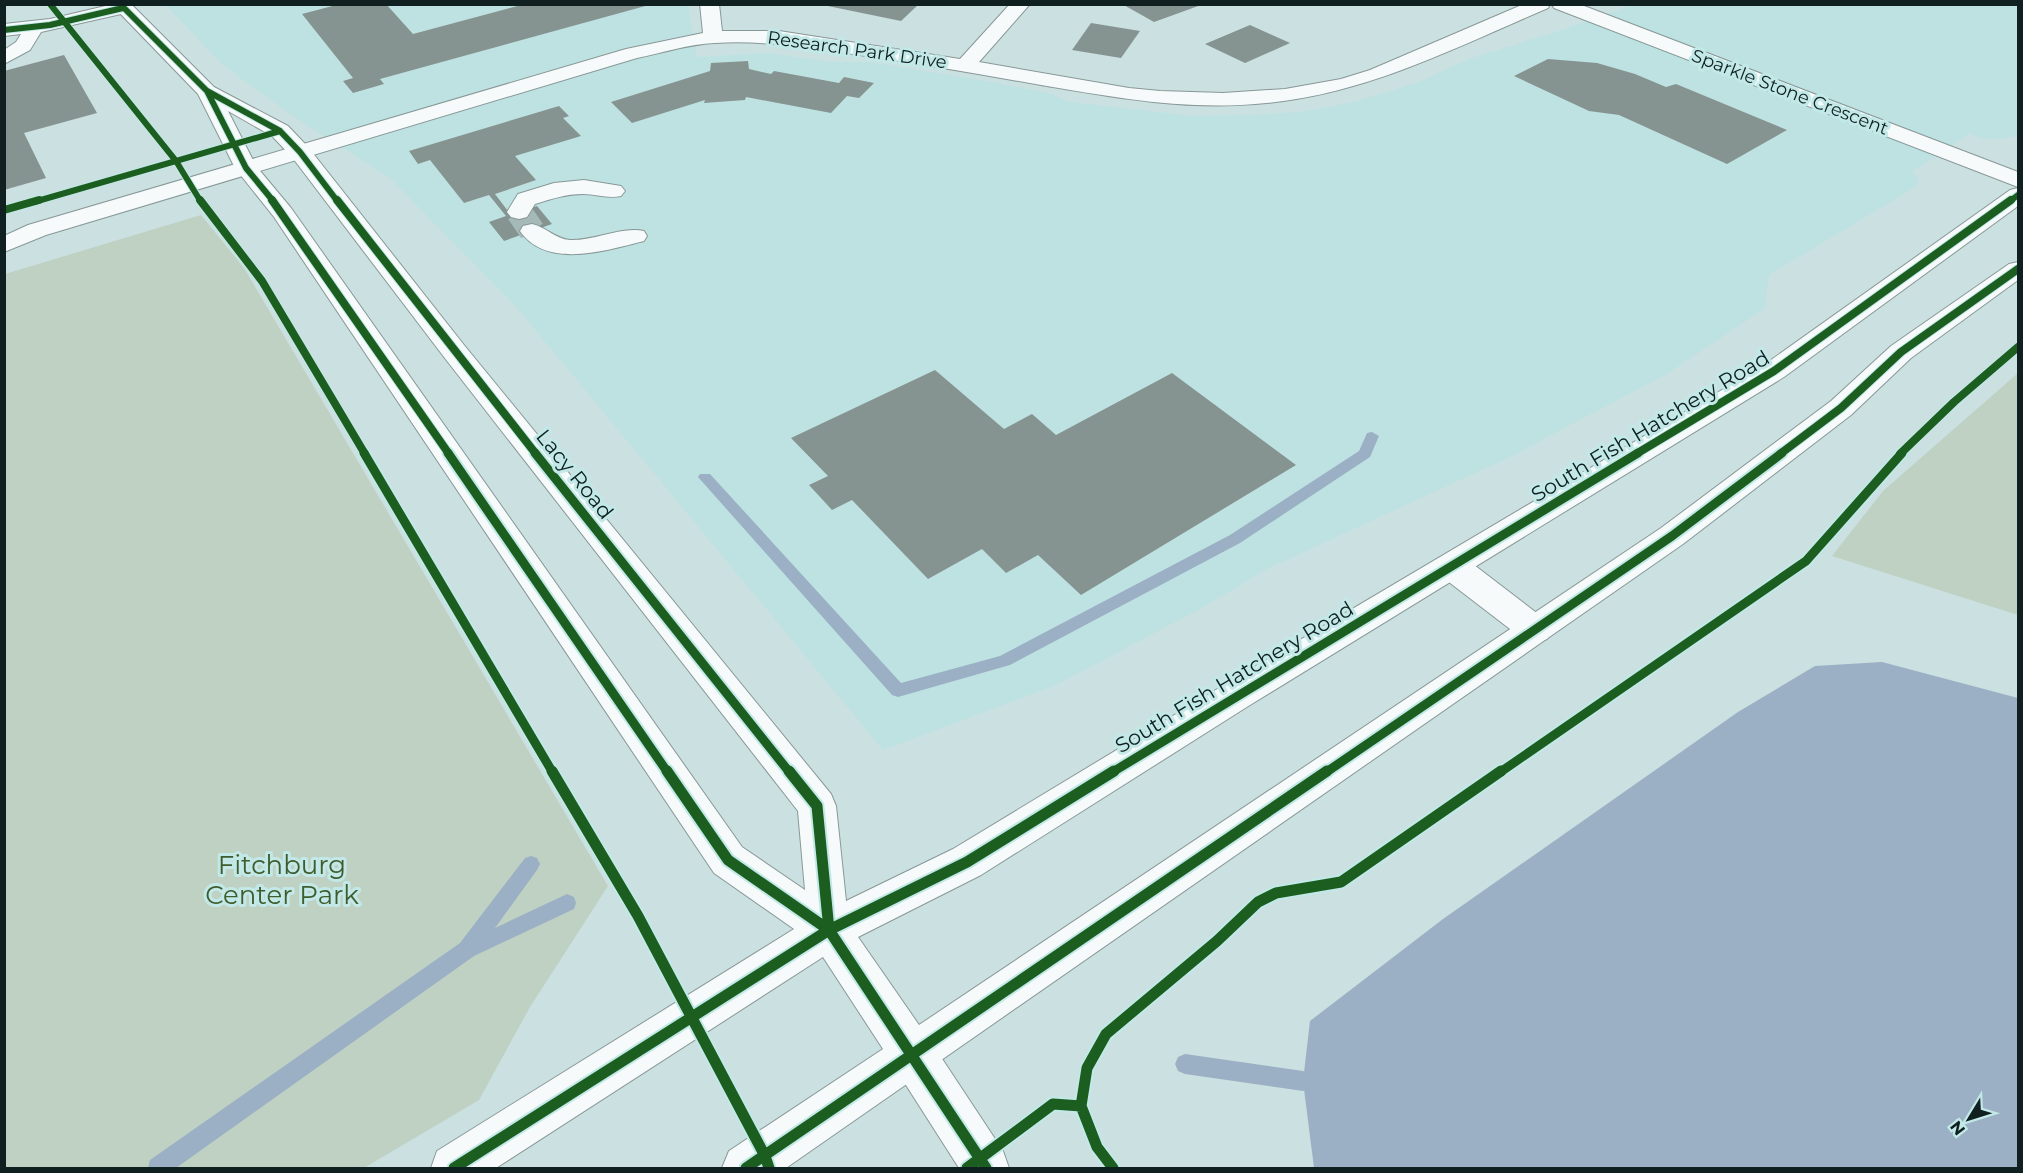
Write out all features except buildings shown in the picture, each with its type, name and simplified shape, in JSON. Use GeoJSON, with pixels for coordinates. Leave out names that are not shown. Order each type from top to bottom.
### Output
{"type":"FeatureCollection","features":[{"type":"Feature","properties":{"kind":"main road"},"geometry":{"type":"LineString","coordinates":[[709,4],[713,37]]}},
{"type":"Feature","properties":{"kind":"main road"},"geometry":{"type":"LineString","coordinates":[[965,65],[1021,4]]}},
{"type":"Feature","properties":{"kind":"main road","name":"Research Park Drive"},"geometry":{"type":"LineString","coordinates":[[4,245],[37,230],[633,52],[713,37],[748,35],[811,40],[1149,96],[1226,100],[1280,97],[1332,87],[1376,75],[1541,4]]}},
{"type":"Feature","properties":{"kind":"main road","name":"Sparkle Stone Crescent"},"geometry":{"type":"LineString","coordinates":[[1561,4],[2019,180]]}},
{"type":"Feature","properties":{"kind":"main road"},"geometry":{"type":"LineString","coordinates":[[4,30],[80,19],[122,6]]}},
{"type":"Feature","properties":{"kind":"main road","name":"Lacy Road"},"geometry":{"type":"LineString","coordinates":[[122,6],[207,91],[280,131],[300,152],[454,351],[817,806],[829,930]]}},
{"type":"Feature","properties":{"kind":"main road"},"geometry":{"type":"LineString","coordinates":[[4,58],[20,50],[28,42],[33,27]]}},
{"type":"Feature","properties":{"kind":"main road","name":"Lacy Road"},"geometry":{"type":"LineString","coordinates":[[207,91],[246,168],[283,213],[728,860],[829,930],[986,1168]]}},
{"type":"Feature","properties":{"kind":"main road"},"geometry":{"type":"LineString","coordinates":[[613,191],[584,187],[554,190],[526,199],[525,222],[541,240],[559,247],[581,248],[635,236]]}},
{"type":"Feature","properties":{"kind":"main road","name":"South Fish Hatchery Road"},"geometry":{"type":"LineString","coordinates":[[454,1168],[829,930],[968,862],[1237,695],[1453,567],[1774,371],[2019,195]]}},
{"type":"Feature","properties":{"kind":"main road","name":"Research Park Drive"},"geometry":{"type":"LineString","coordinates":[[4,233],[37,230]]}},
{"type":"Feature","properties":{"kind":"main road"},"geometry":{"type":"LineString","coordinates":[[746,1168],[1672,536],[1841,408],[1901,352],[2019,269]]}},
{"type":"Feature","properties":{"kind":"main road"},"geometry":{"type":"LineString","coordinates":[[1453,567],[1535,630]]}},
{"type":"Feature","properties":{"kind":"shaded area"},"geometry":{"type":"Polygon","coordinates":[[[165,5],[688,5],[697,57],[770,53],[829,62],[869,62],[1048,93],[1070,102],[1193,116],[1306,111],[1354,102],[1419,82],[1469,59],[1565,29],[1631,5],[2018,5],[2018,136],[1991,140],[1968,134],[1913,171],[1919,182],[1917,186],[1769,275],[1764,309],[1667,374],[1508,458],[1267,569],[1202,608],[1054,686],[883,750],[518,309],[390,178],[296,118],[224,66],[165,5]]]}},
{"type":"Feature","properties":{"kind":"shaded area"},"geometry":{"type":"Polygon","coordinates":[[[1882,662],[2018,698],[2018,1168],[1314,1168],[1303,1081],[1310,1021],[1443,919],[1738,712],[1815,666],[1882,662]]]}},
{"type":"Feature","properties":{"kind":"green space","name":"Fitchburg Center Park"},"geometry":{"type":"Polygon","coordinates":[[[201,215],[244,268],[608,886],[530,1007],[479,1100],[364,1168],[5,1168],[5,274],[201,215]]]}},
{"type":"Feature","properties":{"kind":"green space"},"geometry":{"type":"Polygon","coordinates":[[[2018,373],[2018,615],[1832,556],[1883,491],[2018,373]]]}},
{"type":"Feature","properties":{"kind":"waterway"},"geometry":{"type":"LineString","coordinates":[[705,477],[898,690],[1004,661],[1235,539],[1365,454],[1372,436]]}},
{"type":"Feature","properties":{"kind":"waterway"},"geometry":{"type":"LineString","coordinates":[[468,948],[531,864]]}},
{"type":"Feature","properties":{"kind":"waterway"},"geometry":{"type":"LineString","coordinates":[[158,1168],[467,950],[567,903]]}},
{"type":"Feature","properties":{"kind":"waterway"},"geometry":{"type":"LineString","coordinates":[[1185,1064],[1303,1081]]}},
{"type":"Feature","properties":{"kind":"tunnel"},"geometry":{"type":"LineString","coordinates":[[519,212],[532,231]]}},
{"type":"Feature","properties":{"kind":"cycle path"},"geometry":{"type":"LineString","coordinates":[[50,4],[176,161],[200,200],[262,281],[638,916],[765,1156],[769,1168]]}},
{"type":"Feature","properties":{"kind":"cycle path"},"geometry":{"type":"LineString","coordinates":[[120,4],[207,91],[280,131],[300,152],[454,351],[817,806],[829,930]]}},
{"type":"Feature","properties":{"kind":"cycle path"},"geometry":{"type":"LineString","coordinates":[[4,30],[50,25],[123,8]]}},
{"type":"Feature","properties":{"kind":"cycle path"},"geometry":{"type":"LineString","coordinates":[[207,91],[246,168],[283,213],[728,860],[829,930],[986,1168]]}},
{"type":"Feature","properties":{"kind":"cycle path"},"geometry":{"type":"LineString","coordinates":[[4,210],[280,131]]}},
{"type":"Feature","properties":{"kind":"cycle path"},"geometry":{"type":"LineString","coordinates":[[454,1168],[829,930],[967,862],[1237,695],[1774,371],[2018,195]]}},
{"type":"Feature","properties":{"kind":"cycle path"},"geometry":{"type":"LineString","coordinates":[[746,1168],[1672,536],[1841,408],[1901,352],[2018,269]]}},
{"type":"Feature","properties":{"kind":"cycle path"},"geometry":{"type":"LineString","coordinates":[[1113,1168],[1097,1147],[1081,1106],[1087,1068],[1106,1034],[1217,941],[1258,902],[1276,893],[1341,882],[1806,561],[1887,467],[1954,402],[2018,347]]}},
{"type":"Feature","properties":{"kind":"cycle path"},"geometry":{"type":"LineString","coordinates":[[967,1168],[1053,1104],[1081,1106]]}}]}
